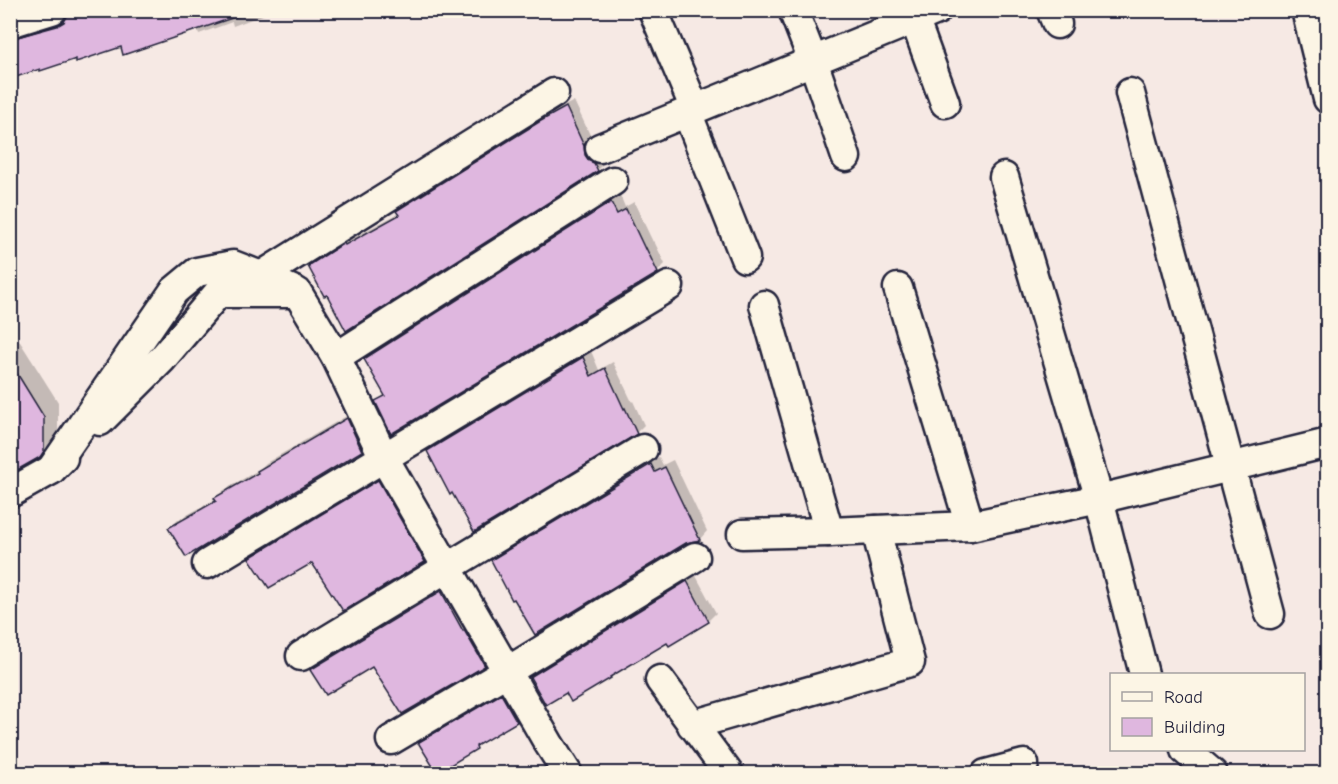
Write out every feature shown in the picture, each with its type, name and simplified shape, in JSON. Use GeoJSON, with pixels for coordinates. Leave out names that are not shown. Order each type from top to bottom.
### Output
{"type":"FeatureCollection","features":[{"type":"Feature","properties":{"kind":"street"},"geometry":{"type":"LineString","coordinates":[[10,23],[52,10]]}},
{"type":"Feature","properties":{"kind":"street"},"geometry":{"type":"LineString","coordinates":[[653,10],[746,258]]}},
{"type":"Feature","properties":{"kind":"street"},"geometry":{"type":"LineString","coordinates":[[793,10],[846,158]]}},
{"type":"Feature","properties":{"kind":"street"},"geometry":{"type":"LineString","coordinates":[[600,148],[921,14],[945,103]]}},
{"type":"Feature","properties":{"kind":"street"},"geometry":{"type":"LineString","coordinates":[[1315,23],[1328,99]]}},
{"type":"Feature","properties":{"kind":"street"},"geometry":{"type":"LineString","coordinates":[[261,276],[554,93]]}},
{"type":"Feature","properties":{"kind":"street"},"geometry":{"type":"LineString","coordinates":[[1130,93],[1270,615]]}},
{"type":"Feature","properties":{"kind":"street"},"geometry":{"type":"LineString","coordinates":[[1004,177],[1099,499],[1143,673]]}},
{"type":"Feature","properties":{"kind":"street"},"geometry":{"type":"LineString","coordinates":[[336,357],[613,181]]}},
{"type":"Feature","properties":{"kind":"street"},"geometry":{"type":"LineString","coordinates":[[51,470],[174,291],[197,272],[233,266],[297,292],[336,357],[384,458],[568,774]]}},
{"type":"Feature","properties":{"kind":"street"},"geometry":{"type":"LineString","coordinates":[[207,564],[669,285]]}},
{"type":"Feature","properties":{"kind":"street"},"geometry":{"type":"LineString","coordinates":[[898,288],[970,526]]}},
{"type":"Feature","properties":{"kind":"street"},"geometry":{"type":"LineString","coordinates":[[10,493],[51,470],[162,359],[218,293],[297,292]]}},
{"type":"Feature","properties":{"kind":"street"},"geometry":{"type":"LineString","coordinates":[[764,305],[829,532]]}},
{"type":"Feature","properties":{"kind":"street"},"geometry":{"type":"LineString","coordinates":[[742,534],[970,526],[1099,499],[1328,443]]}},
{"type":"Feature","properties":{"kind":"street"},"geometry":{"type":"LineString","coordinates":[[301,656],[643,449]]}},
{"type":"Feature","properties":{"kind":"street"},"geometry":{"type":"LineString","coordinates":[[692,725],[910,662],[876,530]]}},
{"type":"Feature","properties":{"kind":"street"},"geometry":{"type":"LineString","coordinates":[[391,740],[695,557]]}},
{"type":"Feature","properties":{"kind":"street"},"geometry":{"type":"LineString","coordinates":[[660,680],[729,774]]}},
{"type":"Feature","properties":{"kind":"street"},"geometry":{"type":"LineString","coordinates":[[1186,751],[1213,774]]}},
{"type":"Feature","properties":{"kind":"street"},"geometry":{"type":"LineString","coordinates":[[986,774],[1024,764]]}},
{"type":"Feature","properties":{"kind":"building"},"geometry":{"type":"Polygon","coordinates":[[[84,10],[240,10],[241,15],[123,55],[121,47],[76,62],[76,59],[10,79],[10,39],[57,26],[64,22],[68,15],[84,10]]]}},
{"type":"Feature","properties":{"kind":"building"},"geometry":{"type":"Polygon","coordinates":[[[566,107],[584,146],[585,155],[589,161],[594,163],[598,171],[346,331],[308,266],[344,243],[345,245],[399,215],[396,211],[566,107]]]}},
{"type":"Feature","properties":{"kind":"building"},"geometry":{"type":"Polygon","coordinates":[[[611,202],[617,214],[626,209],[658,273],[391,434],[375,401],[385,396],[364,359],[611,202]]]}},
{"type":"Feature","properties":{"kind":"building"},"geometry":{"type":"Polygon","coordinates":[[[583,357],[591,376],[605,368],[637,434],[474,532],[452,493],[450,495],[427,451],[583,357]]]}},
{"type":"Feature","properties":{"kind":"building"},"geometry":{"type":"Polygon","coordinates":[[[10,362],[44,417],[44,451],[40,457],[10,474],[10,362]]]}},
{"type":"Feature","properties":{"kind":"building"},"geometry":{"type":"Polygon","coordinates":[[[347,418],[362,451],[186,557],[168,528],[216,501],[214,498],[347,418]]]}},
{"type":"Feature","properties":{"kind":"building"},"geometry":{"type":"Polygon","coordinates":[[[651,464],[655,472],[665,467],[700,540],[686,543],[535,635],[514,599],[512,600],[491,560],[651,464]]]}},
{"type":"Feature","properties":{"kind":"building"},"geometry":{"type":"Polygon","coordinates":[[[378,480],[425,562],[343,611],[312,563],[269,588],[249,558],[378,480]]]}},
{"type":"Feature","properties":{"kind":"building"},"geometry":{"type":"Polygon","coordinates":[[[687,581],[709,622],[669,646],[667,643],[571,702],[566,693],[546,705],[530,677],[687,581]]]}},
{"type":"Feature","properties":{"kind":"building"},"geometry":{"type":"Polygon","coordinates":[[[441,591],[485,666],[402,714],[372,667],[326,695],[310,670],[441,591]]]}},
{"type":"Feature","properties":{"kind":"building"},"geometry":{"type":"Polygon","coordinates":[[[501,694],[517,722],[476,746],[477,749],[437,773],[419,742],[501,694]]]}}]}
